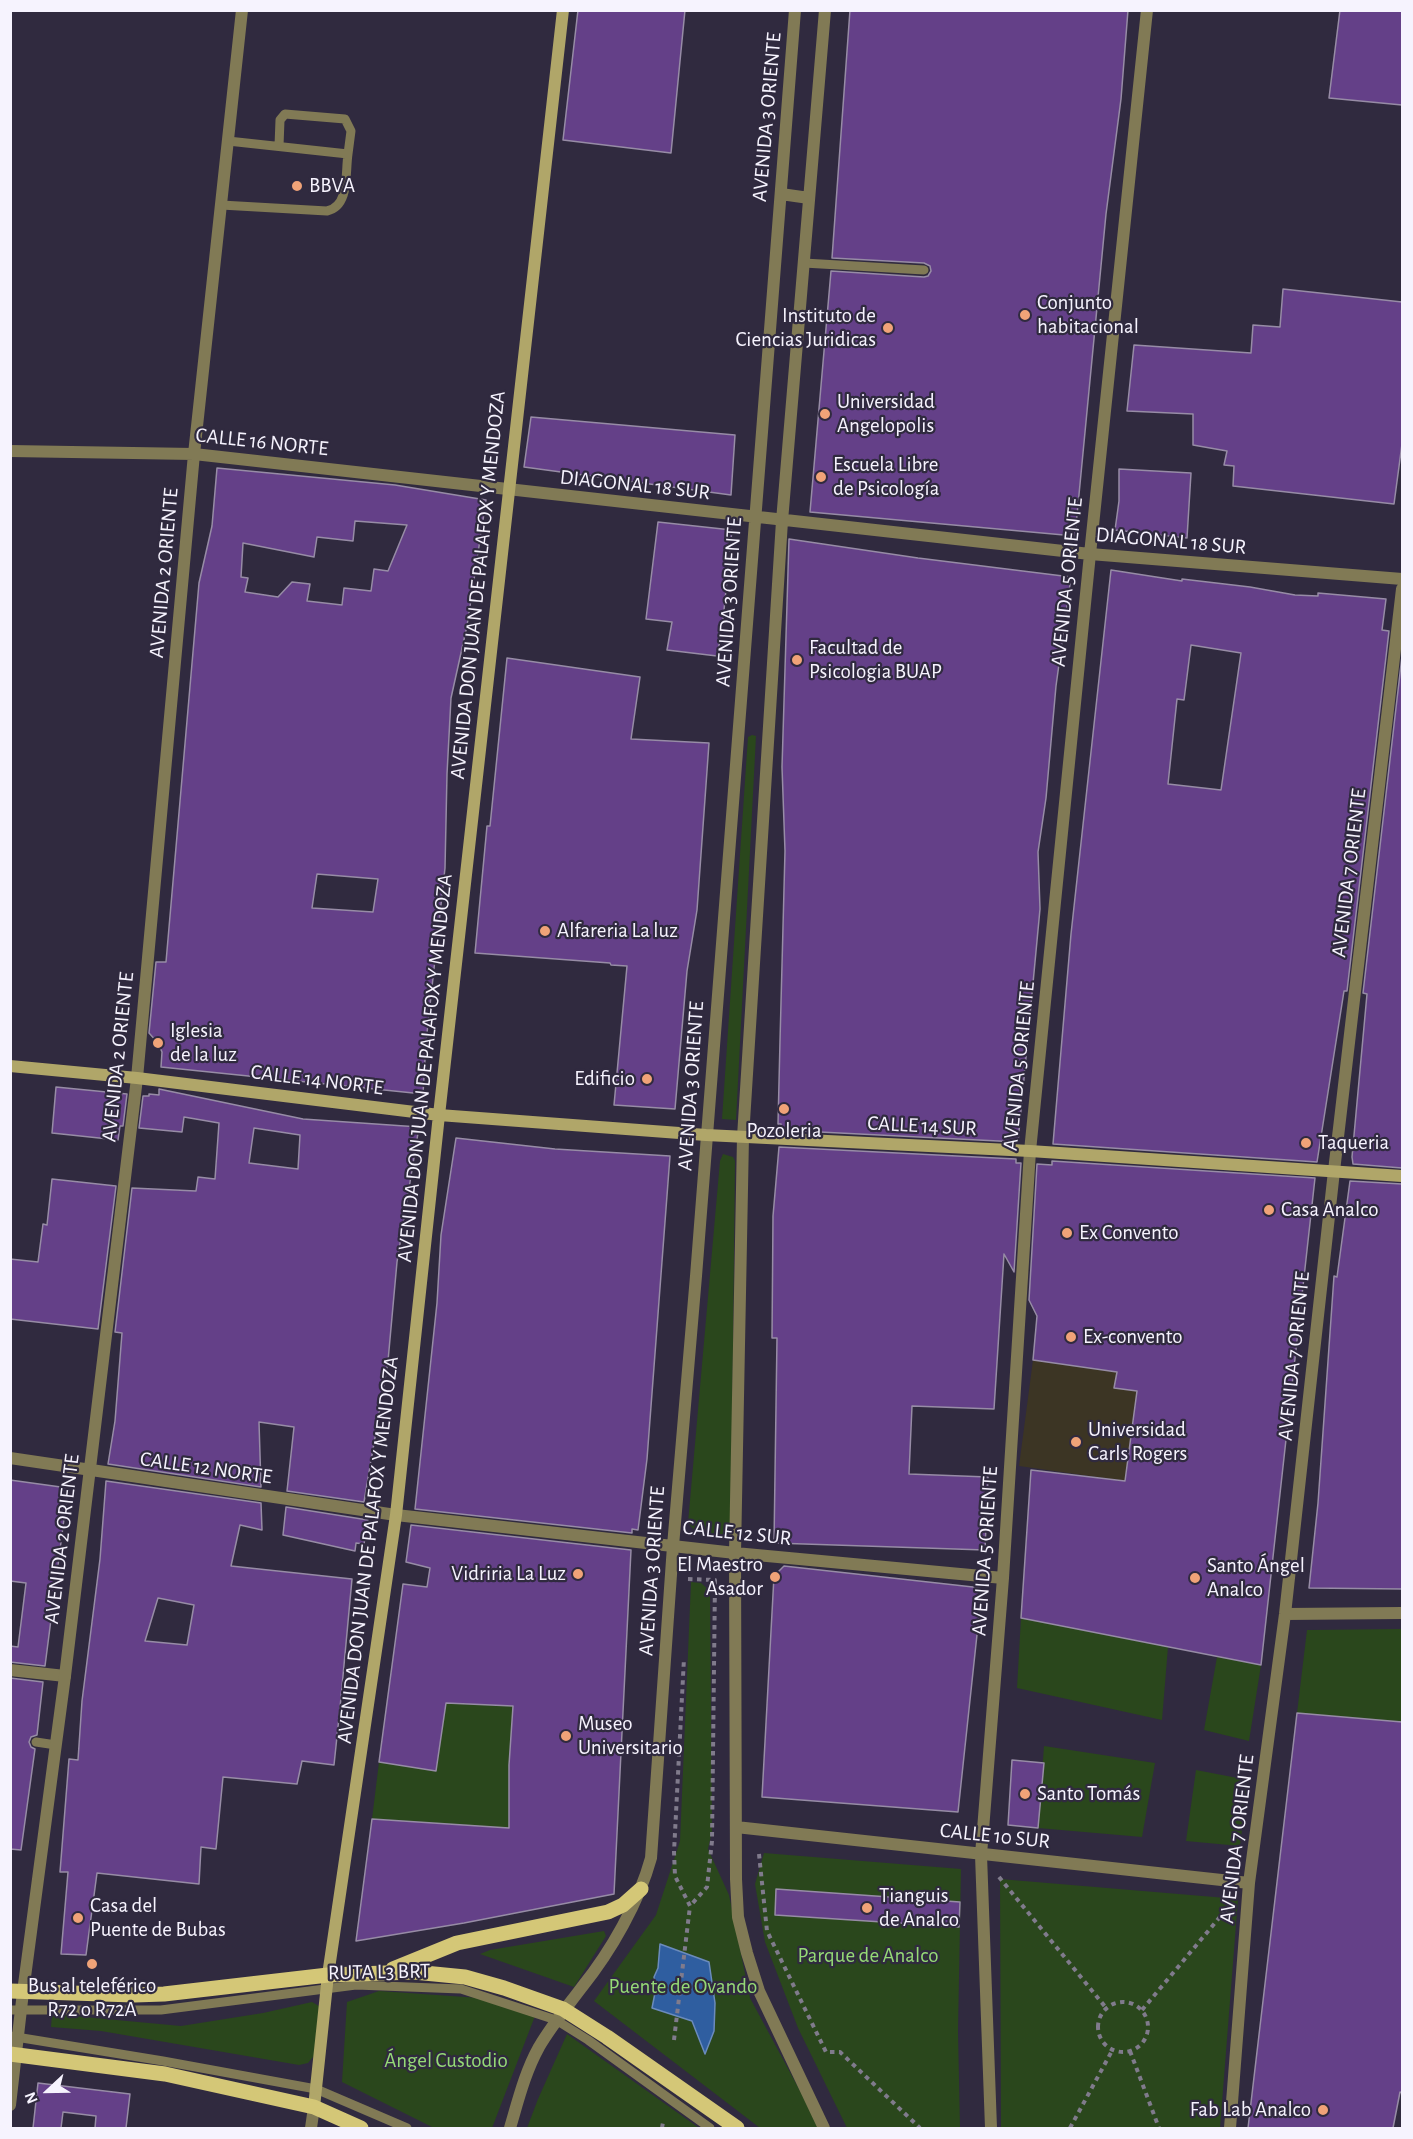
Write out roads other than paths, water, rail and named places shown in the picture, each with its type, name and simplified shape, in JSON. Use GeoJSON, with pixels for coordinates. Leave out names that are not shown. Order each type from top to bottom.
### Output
{"type":"FeatureCollection","features":[{"type":"Feature","properties":{"kind":"main road","name":"AVENIDA DON JUAN DE PALAFOX Y MENDOZA"},"geometry":{"type":"LineString","coordinates":[[314,2107],[328,1982],[396,1515],[563,10]]}},
{"type":"Feature","properties":{"kind":"main road","name":"CALLE 14 NORTE"},"geometry":{"type":"LineString","coordinates":[[10,1066],[137,1078],[439,1115]]}},
{"type":"Feature","properties":{"kind":"main road","name":"CALLE 14 SUR"},"geometry":{"type":"LineString","coordinates":[[439,1115],[706,1135],[1030,1151],[1402,1176]]}},
{"type":"Feature","properties":{"kind":"main road"},"geometry":{"type":"LineString","coordinates":[[384,1973],[457,1943],[608,1912],[628,1901],[641,1888]]}},
{"type":"Feature","properties":{"kind":"main road"},"geometry":{"type":"LineString","coordinates":[[17,1991],[134,1995],[328,1982],[384,1973],[414,1972],[465,1977],[504,1988],[607,2037],[737,2128]]}},
{"type":"Feature","properties":{"kind":"main road"},"geometry":{"type":"LineString","coordinates":[[13,2054],[165,2074],[314,2107],[362,2128]]}},
{"type":"Feature","properties":{"kind":"street","name":"AVENIDA 2 ORIENTE"},"geometry":{"type":"LineString","coordinates":[[10,2105],[17,1991],[56,1745],[137,1078],[194,453],[242,10]]}},
{"type":"Feature","properties":{"kind":"street","name":"AVENIDA 3 ORIENTE"},"geometry":{"type":"LineString","coordinates":[[510,2128],[533,2058],[560,2015],[595,1969],[641,1888],[651,1858],[673,1546],[795,10]]}},
{"type":"Feature","properties":{"kind":"street"},"geometry":{"type":"LineString","coordinates":[[824,2128],[759,1991],[738,1917],[735,1553],[743,1137],[782,521],[825,10]]}},
{"type":"Feature","properties":{"kind":"street","name":"AVENIDA 5 ORIENTE"},"geometry":{"type":"LineString","coordinates":[[991,2128],[981,1855],[1003,1578],[1030,1151],[1147,10]]}},
{"type":"Feature","properties":{"kind":"street"},"geometry":{"type":"LineString","coordinates":[[781,194],[809,198]]}},
{"type":"Feature","properties":{"kind":"street","name":"CALLE 16 NORTE"},"geometry":{"type":"LineString","coordinates":[[10,451],[194,453],[508,490]]}},
{"type":"Feature","properties":{"kind":"street","name":"DIAGONAL 18 SUR"},"geometry":{"type":"LineString","coordinates":[[508,490],[1090,554],[1402,579]]}},
{"type":"Feature","properties":{"kind":"street","name":"AVENIDA 7 ORIENTE"},"geometry":{"type":"LineString","coordinates":[[1230,2128],[1249,1883],[1285,1614],[1402,589]]}},
{"type":"Feature","properties":{"kind":"street","name":"CALLE 12 NORTE"},"geometry":{"type":"LineString","coordinates":[[10,1458],[396,1515]]}},
{"type":"Feature","properties":{"kind":"street","name":"CALLE 12 SUR"},"geometry":{"type":"LineString","coordinates":[[396,1515],[735,1553],[1003,1578]]}},
{"type":"Feature","properties":{"kind":"street"},"geometry":{"type":"LineString","coordinates":[[1285,1614],[1402,1613]]}},
{"type":"Feature","properties":{"kind":"street"},"geometry":{"type":"LineString","coordinates":[[10,1670],[65,1676]]}},
{"type":"Feature","properties":{"kind":"street","name":"CALLE 10 SUR"},"geometry":{"type":"LineString","coordinates":[[736,1827],[1249,1883]]}},
{"type":"Feature","properties":{"kind":"street","name":"AVENIDA DON JUAN DE PALAFOX Y MENDOZA"},"geometry":{"type":"LineString","coordinates":[[311,2128],[314,2107]]}},
{"type":"Feature","properties":{"kind":"lane"},"geometry":{"type":"LineString","coordinates":[[221,205],[327,211],[341,204],[344,196],[351,131],[345,119],[285,114],[280,120],[279,146]]}},
{"type":"Feature","properties":{"kind":"lane"},"geometry":{"type":"LineString","coordinates":[[228,141],[348,154]]}},
{"type":"Feature","properties":{"kind":"lane"},"geometry":{"type":"LineString","coordinates":[[804,263],[924,270]]}},
{"type":"Feature","properties":{"kind":"lane"},"geometry":{"type":"LineString","coordinates":[[36,1742],[56,1745]]}},
{"type":"Feature","properties":{"kind":"lane","name":"RUTA L3 BRT"},"geometry":{"type":"LineString","coordinates":[[16,2010],[161,2010],[328,1982],[460,1989],[560,2015],[618,2061],[710,2128]]}},
{"type":"Feature","properties":{"kind":"lane"},"geometry":{"type":"LineString","coordinates":[[14,2036],[316,2089],[406,2128]]}},
{"type":"Feature","properties":{"kind":"water"},"geometry":{"type":"Polygon","coordinates":[[[660,1944],[709,1962],[715,2003],[714,2031],[705,2054],[692,2021],[652,2008],[656,1988],[654,1977],[658,1968],[660,1944]]]}},
{"type":"Feature","properties":{"kind":"place","name":"BBVA"},"geometry":{"type":"Point","coordinates":[297,186]}},
{"type":"Feature","properties":{"kind":"place","name":"Conjunto habitacional"},"geometry":{"type":"Point","coordinates":[1025,315]}},
{"type":"Feature","properties":{"kind":"place","name":"Instituto de Ciencias Juridicas"},"geometry":{"type":"Point","coordinates":[888,328]}},
{"type":"Feature","properties":{"kind":"place","name":"Universidad Angelopolis"},"geometry":{"type":"Point","coordinates":[825,414]}},
{"type":"Feature","properties":{"kind":"place","name":"Escuela Libre de Psicología"},"geometry":{"type":"Point","coordinates":[821,477]}},
{"type":"Feature","properties":{"kind":"place","name":"Facultad de Psicologia BUAP"},"geometry":{"type":"Point","coordinates":[797,660]}},
{"type":"Feature","properties":{"kind":"place","name":"Alfareria La luz"},"geometry":{"type":"Point","coordinates":[545,931]}},
{"type":"Feature","properties":{"kind":"place","name":"Iglesia de la luz"},"geometry":{"type":"Point","coordinates":[158,1043]}},
{"type":"Feature","properties":{"kind":"place","name":"Edificio"},"geometry":{"type":"Point","coordinates":[647,1079]}},
{"type":"Feature","properties":{"kind":"place","name":"Pozoleria"},"geometry":{"type":"Point","coordinates":[784,1109]}},
{"type":"Feature","properties":{"kind":"place","name":"Taqueria"},"geometry":{"type":"Point","coordinates":[1306,1143]}},
{"type":"Feature","properties":{"kind":"place","name":"Casa Analco"},"geometry":{"type":"Point","coordinates":[1269,1210]}},
{"type":"Feature","properties":{"kind":"place","name":"Ex Convento"},"geometry":{"type":"Point","coordinates":[1067,1233]}},
{"type":"Feature","properties":{"kind":"place","name":"Ex-convento"},"geometry":{"type":"Point","coordinates":[1071,1337]}},
{"type":"Feature","properties":{"kind":"place","name":"Universidad Carls Rogers"},"geometry":{"type":"Point","coordinates":[1076,1442]}},
{"type":"Feature","properties":{"kind":"place","name":"Vidriria La Luz"},"geometry":{"type":"Point","coordinates":[578,1574]}},
{"type":"Feature","properties":{"kind":"place","name":"El Maestro Asador"},"geometry":{"type":"Point","coordinates":[775,1577]}},
{"type":"Feature","properties":{"kind":"place","name":"Santo Ángel Analco"},"geometry":{"type":"Point","coordinates":[1195,1578]}},
{"type":"Feature","properties":{"kind":"place","name":"Museo Universitario"},"geometry":{"type":"Point","coordinates":[566,1736]}},
{"type":"Feature","properties":{"kind":"place","name":"Santo Tomás"},"geometry":{"type":"Point","coordinates":[1025,1794]}},
{"type":"Feature","properties":{"kind":"place","name":"Tianguis de Analco"},"geometry":{"type":"Point","coordinates":[867,1908]}},
{"type":"Feature","properties":{"kind":"place","name":"Casa del Puente de Bubas"},"geometry":{"type":"Point","coordinates":[78,1918]}},
{"type":"Feature","properties":{"kind":"place","name":"Bus al teleférico R72 o R72A"},"geometry":{"type":"Point","coordinates":[92,1964]}},
{"type":"Feature","properties":{"kind":"place","name":"Fab Lab Analco"},"geometry":{"type":"Point","coordinates":[1323,2110]}},
{"type":"Feature","properties":{"kind":"park label","name":"Parque de Analco"},"geometry":{"type":"Point","coordinates":[868,1956]}},
{"type":"Feature","properties":{"kind":"park label","name":"Puente de Ovando"},"geometry":{"type":"Point","coordinates":[683,1987]}},
{"type":"Feature","properties":{"kind":"park label","name":"Ángel Custodio"},"geometry":{"type":"Point","coordinates":[446,2061]}}]}
